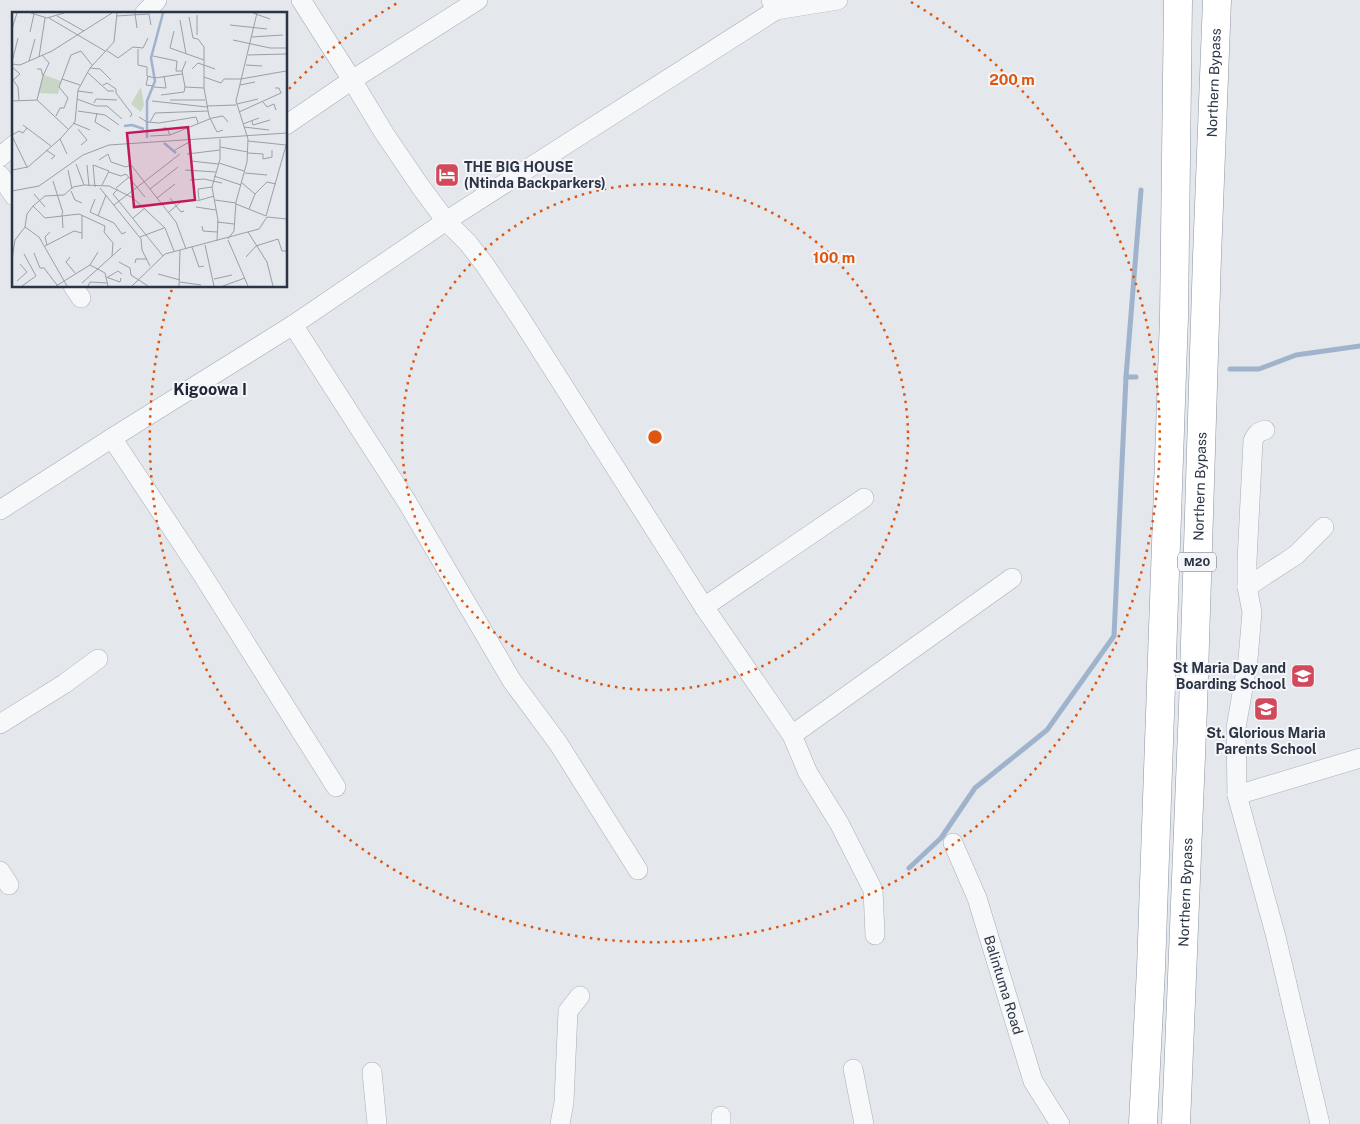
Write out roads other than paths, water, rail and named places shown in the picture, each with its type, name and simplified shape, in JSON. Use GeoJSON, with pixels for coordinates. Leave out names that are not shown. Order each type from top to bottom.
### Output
{"type":"FeatureCollection","features":[{"type":"Feature","properties":{"kind":"highway","name":"M20"},"geometry":{"type":"LineString","coordinates":[[1143,1124],[1152,960],[1174,317],[1178,0]]}},
{"type":"Feature","properties":{"kind":"highway","name":"Northern Bypass"},"geometry":{"type":"LineString","coordinates":[[1176,1124],[1193,707],[1217,0]]}},
{"type":"Feature","properties":{"kind":"street"},"geometry":{"type":"LineString","coordinates":[[146,12],[157,0]]}},
{"type":"Feature","properties":{"kind":"street"},"geometry":{"type":"LineString","coordinates":[[301,0],[384,133],[446,222],[468,243],[519,316],[704,607],[792,735],[808,773],[839,823],[873,890],[875,935]]}},
{"type":"Feature","properties":{"kind":"street"},"geometry":{"type":"LineString","coordinates":[[288,124],[352,80],[478,0]]}},
{"type":"Feature","properties":{"kind":"street"},"geometry":{"type":"LineString","coordinates":[[0,510],[293,325],[774,5],[838,0]]}},
{"type":"Feature","properties":{"kind":"street"},"geometry":{"type":"LineString","coordinates":[[0,157],[12,147]]}},
{"type":"Feature","properties":{"kind":"street"},"geometry":{"type":"LineString","coordinates":[[0,175],[12,193]]}},
{"type":"Feature","properties":{"kind":"street"},"geometry":{"type":"LineString","coordinates":[[293,325],[407,502],[512,681],[558,743],[638,870]]}},
{"type":"Feature","properties":{"kind":"street"},"geometry":{"type":"LineString","coordinates":[[1265,430],[1258,432],[1253,441],[1247,587],[1252,612],[1248,659],[1236,728],[1237,795],[1276,937],[1320,1124]]}},
{"type":"Feature","properties":{"kind":"street"},"geometry":{"type":"LineString","coordinates":[[112,438],[200,571],[336,787]]}},
{"type":"Feature","properties":{"kind":"street"},"geometry":{"type":"LineString","coordinates":[[704,607],[864,498]]}},
{"type":"Feature","properties":{"kind":"street"},"geometry":{"type":"LineString","coordinates":[[1247,587],[1296,555],[1324,527]]}},
{"type":"Feature","properties":{"kind":"street"},"geometry":{"type":"LineString","coordinates":[[792,735],[1012,578]]}},
{"type":"Feature","properties":{"kind":"street"},"geometry":{"type":"LineString","coordinates":[[0,724],[64,684],[98,659]]}},
{"type":"Feature","properties":{"kind":"street"},"geometry":{"type":"LineString","coordinates":[[1237,795],[1360,758]]}},
{"type":"Feature","properties":{"kind":"street","name":"Balintuma Road"},"geometry":{"type":"LineString","coordinates":[[953,843],[977,898],[1034,1081],[1060,1124]]}},
{"type":"Feature","properties":{"kind":"street"},"geometry":{"type":"LineString","coordinates":[[560,1124],[564,1102],[568,1011],[580,996]]}},
{"type":"Feature","properties":{"kind":"street"},"geometry":{"type":"LineString","coordinates":[[853,1069],[864,1124]]}},
{"type":"Feature","properties":{"kind":"street"},"geometry":{"type":"LineString","coordinates":[[372,1072],[377,1124]]}},
{"type":"Feature","properties":{"kind":"waterway"},"geometry":{"type":"LineString","coordinates":[[909,868],[941,838],[975,788],[1047,730],[1114,636],[1126,377],[1141,190]]}},
{"type":"Feature","properties":{"kind":"waterway"},"geometry":{"type":"LineString","coordinates":[[1230,369],[1259,369],[1296,355],[1360,346]]}},
{"type":"Feature","properties":{"kind":"waterway"},"geometry":{"type":"LineString","coordinates":[[1126,377],[1136,377]]}},
{"type":"Feature","properties":{"kind":"place","name":"THE BIG HOUSE (Ntinda Backparkers)"},"geometry":{"type":"Point","coordinates":[447,175]}},
{"type":"Feature","properties":{"kind":"place","name":"St Maria Day and Boarding School"},"geometry":{"type":"Point","coordinates":[1303,676]}},
{"type":"Feature","properties":{"kind":"place","name":"St. Glorious Maria Parents School"},"geometry":{"type":"Point","coordinates":[1266,709]}},
{"type":"Feature","properties":{"kind":"district","name":"Kigoowa I"},"geometry":{"type":"Point","coordinates":[210,389]}}]}
